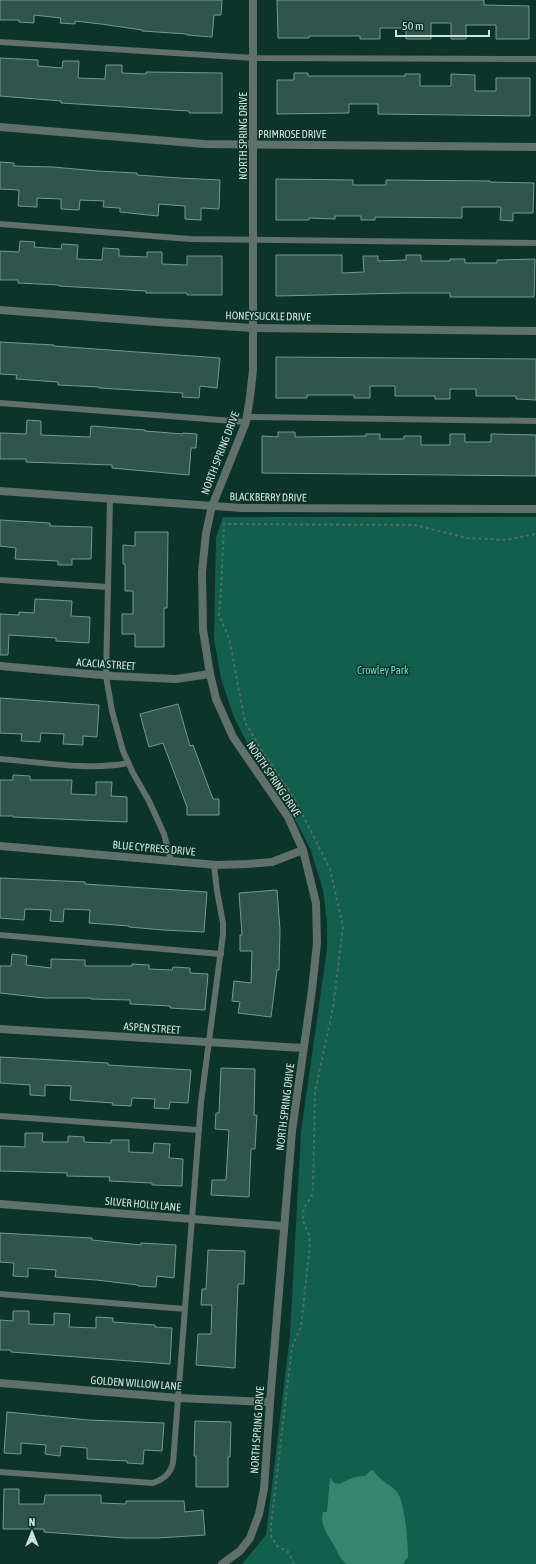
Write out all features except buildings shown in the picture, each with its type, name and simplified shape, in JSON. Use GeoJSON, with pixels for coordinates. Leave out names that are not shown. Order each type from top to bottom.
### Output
{"type":"FeatureCollection","features":[{"type":"Feature","properties":{"kind":"street","name":"NORTH SPRING DRIVE"},"geometry":{"type":"LineString","coordinates":[[222,1564],[240,1552],[250,1538],[259,1514],[264,1489],[283,1226],[292,1131],[312,990],[317,943],[316,903],[303,850],[288,817],[233,737],[216,699],[210,674],[203,630],[202,572],[206,533],[212,506],[222,478],[247,419],[253,370],[254,0]]}},
{"type":"Feature","properties":{"kind":"street","name":"PRIMROSE DRIVE"},"geometry":{"type":"LineString","coordinates":[[0,127],[204,144],[536,147]]}},
{"type":"Feature","properties":{"kind":"street","name":"HONEYSUCKLE DRIVE"},"geometry":{"type":"LineString","coordinates":[[0,310],[253,328],[536,331]]}},
{"type":"Feature","properties":{"kind":"street","name":"BLACKBERRY DRIVE"},"geometry":{"type":"LineString","coordinates":[[0,490],[250,508],[536,509]]}},
{"type":"Feature","properties":{"kind":"street","name":"ACACIA STREET"},"geometry":{"type":"LineString","coordinates":[[0,666],[106,676],[176,679],[210,674]]}},
{"type":"Feature","properties":{"kind":"street","name":"BLUE CYPRESS DRIVE"},"geometry":{"type":"LineString","coordinates":[[0,846],[214,865],[272,862],[303,850]]}},
{"type":"Feature","properties":{"kind":"street","name":"ASPEN STREET"},"geometry":{"type":"LineString","coordinates":[[0,1029],[303,1048]]}},
{"type":"Feature","properties":{"kind":"street","name":"SILVER HOLLY LANE"},"geometry":{"type":"LineString","coordinates":[[0,1204],[283,1226]]}},
{"type":"Feature","properties":{"kind":"street","name":"GOLDEN WILLOW LANE"},"geometry":{"type":"LineString","coordinates":[[0,1383],[178,1398],[270,1402]]}},
{"type":"Feature","properties":{"kind":"lane"},"geometry":{"type":"LineString","coordinates":[[0,42],[254,58],[536,59]]}},
{"type":"Feature","properties":{"kind":"lane"},"geometry":{"type":"LineString","coordinates":[[0,224],[190,240],[536,243]]}},
{"type":"Feature","properties":{"kind":"lane"},"geometry":{"type":"LineString","coordinates":[[0,402],[247,419],[536,421]]}},
{"type":"Feature","properties":{"kind":"lane"},"geometry":{"type":"LineString","coordinates":[[110,499],[106,676],[112,712],[123,751],[164,834],[171,861]]}},
{"type":"Feature","properties":{"kind":"lane"},"geometry":{"type":"LineString","coordinates":[[0,580],[108,587]]}},
{"type":"Feature","properties":{"kind":"lane"},"geometry":{"type":"LineString","coordinates":[[0,759],[113,766],[128,763]]}},
{"type":"Feature","properties":{"kind":"lane"},"geometry":{"type":"LineString","coordinates":[[0,1472],[153,1483],[165,1478],[171,1469],[173,1463],[201,1102],[221,954],[223,924],[216,891],[214,865]]}},
{"type":"Feature","properties":{"kind":"lane"},"geometry":{"type":"LineString","coordinates":[[0,935],[221,954]]}},
{"type":"Feature","properties":{"kind":"lane"},"geometry":{"type":"LineString","coordinates":[[0,1116],[199,1130]]}},
{"type":"Feature","properties":{"kind":"lane"},"geometry":{"type":"LineString","coordinates":[[0,1294],[185,1309]]}},
{"type":"Feature","properties":{"kind":"path"},"geometry":{"type":"LineString","coordinates":[[271,1525],[271,1536],[277,1546],[288,1552],[294,1564]]}},
{"type":"Feature","properties":{"kind":"green space","name":"Crowley Park"},"geometry":{"type":"Polygon","coordinates":[[[223,517],[536,517],[536,1564],[242,1564],[266,1535],[290,1335],[301,1132],[327,949],[327,921],[323,890],[310,848],[273,778],[250,749],[233,715],[221,678],[214,639],[216,537],[223,517]]]}},
{"type":"Feature","properties":{"kind":"shaded area"},"geometry":{"type":"Polygon","coordinates":[[[371,1470],[394,1489],[400,1497],[406,1523],[408,1551],[408,1557],[403,1564],[347,1564],[340,1558],[323,1525],[322,1517],[323,1512],[327,1512],[330,1478],[334,1483],[340,1484],[352,1478],[365,1476],[371,1470]]]}}]}
